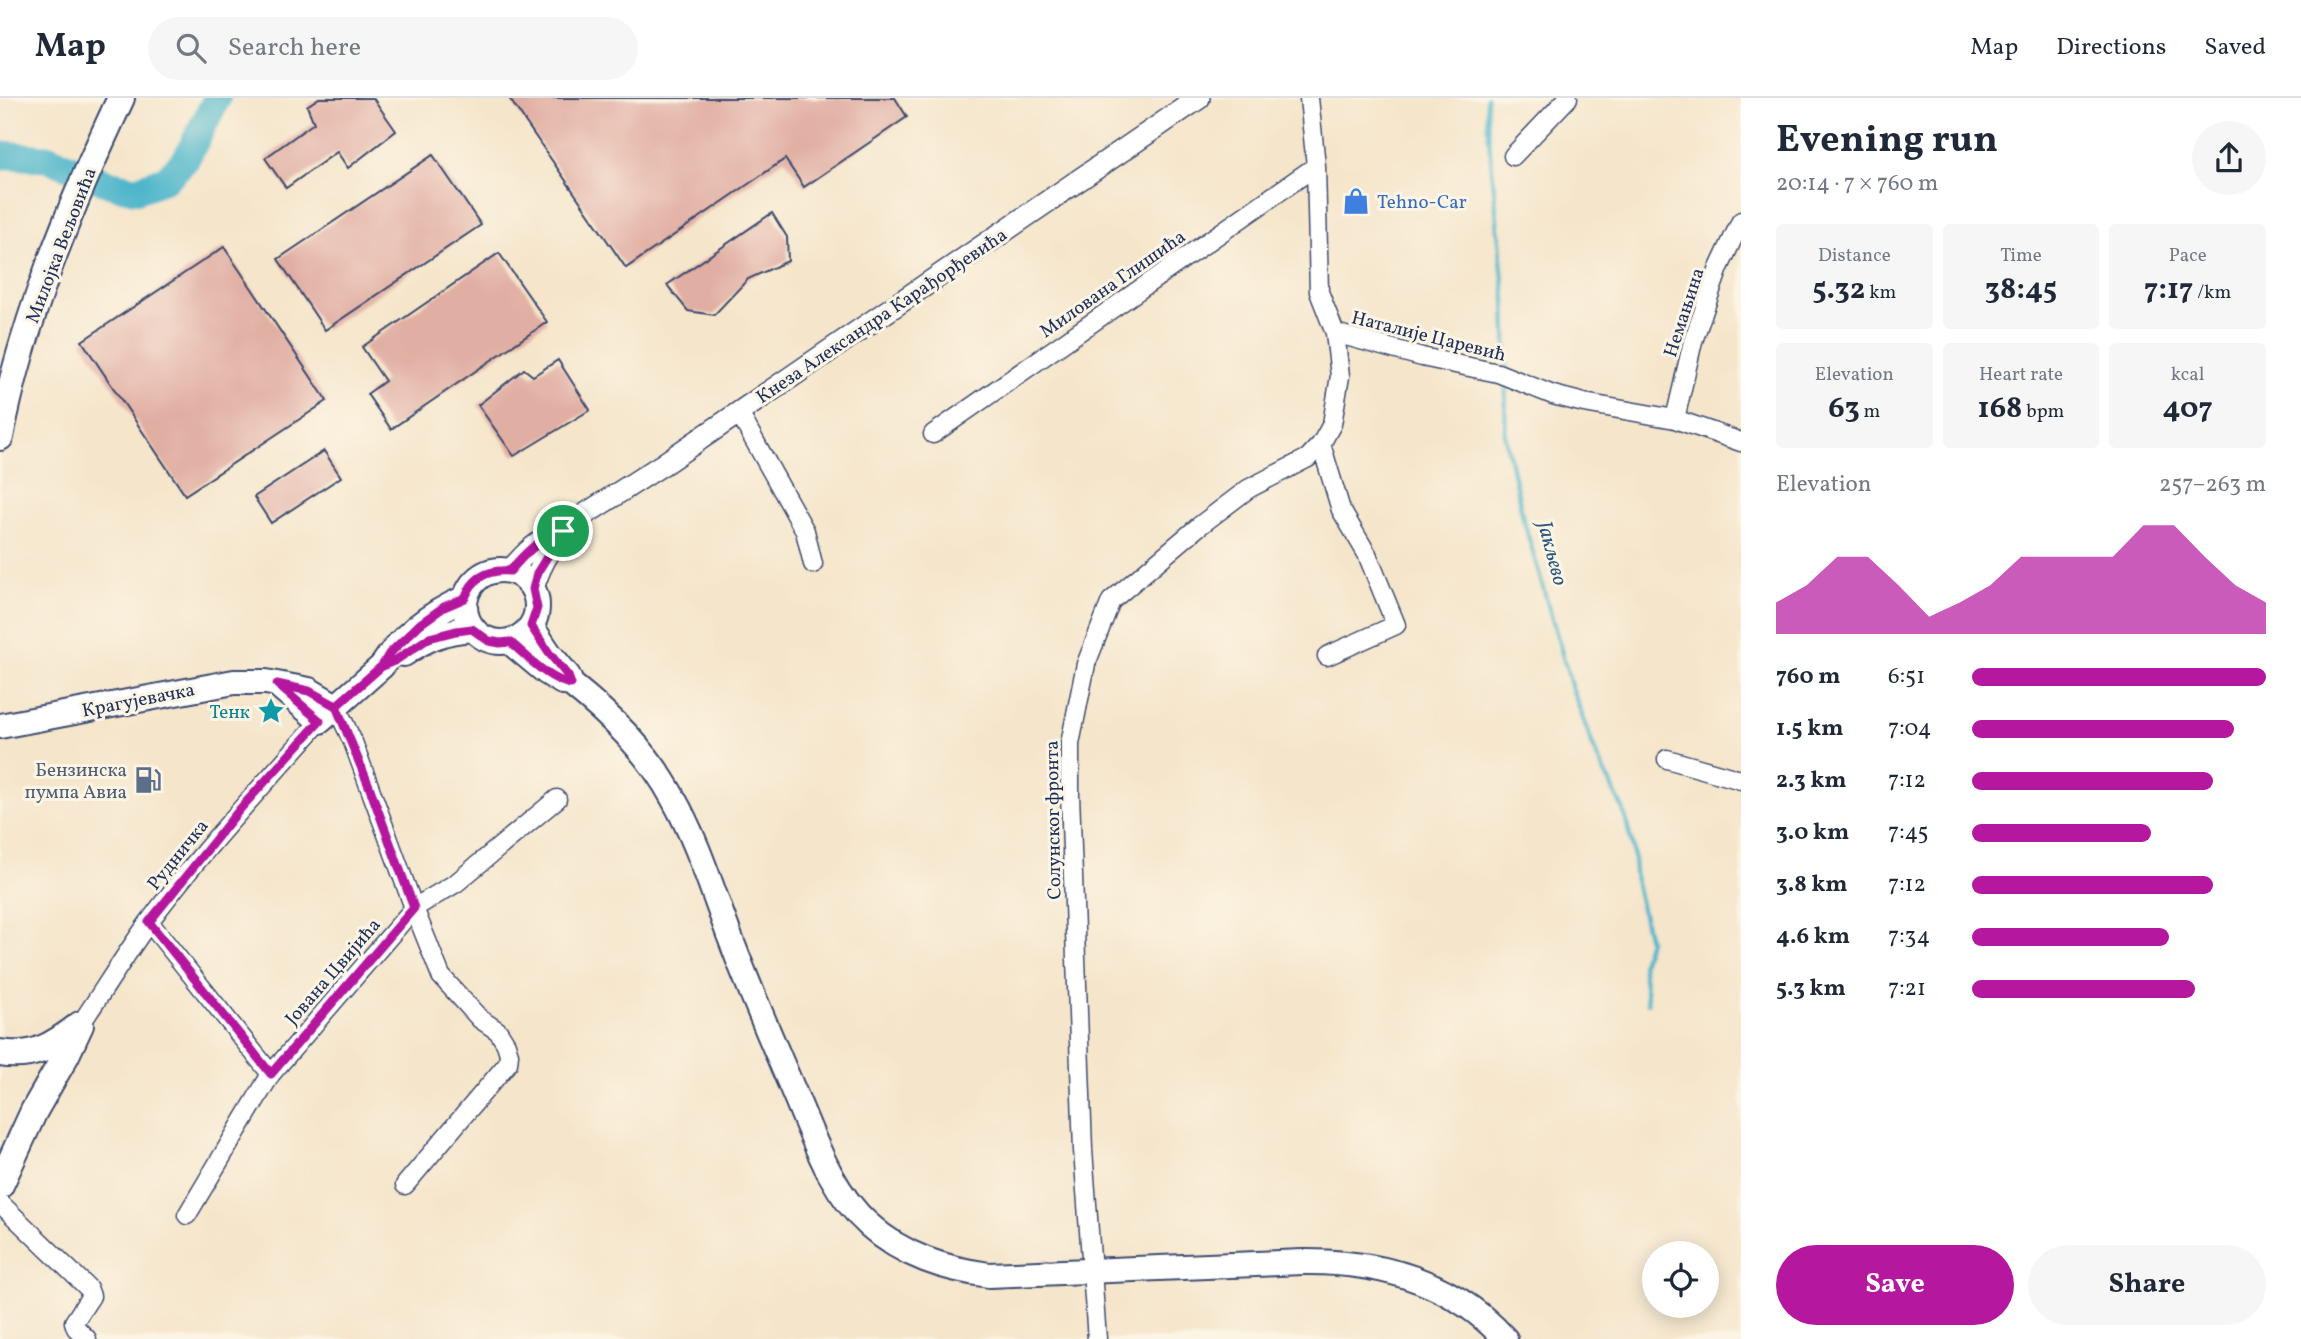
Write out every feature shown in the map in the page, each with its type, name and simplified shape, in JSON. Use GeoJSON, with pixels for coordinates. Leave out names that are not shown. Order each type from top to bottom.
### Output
{"type":"FeatureCollection","features":[{"type":"Feature","properties":{"kind":"main road","name":"Милојка Вељовића"},"geometry":{"type":"LineString","coordinates":[[1,424],[62,230],[121,98]]}},
{"type":"Feature","properties":{"kind":"main road"},"geometry":{"type":"LineString","coordinates":[[510,571],[527,581],[533,589],[537,608],[531,626],[525,633],[510,642],[500,643],[489,641],[472,629],[464,609],[465,598],[469,587],[486,573],[510,571]]}},
{"type":"Feature","properties":{"kind":"main road"},"geometry":{"type":"LineString","coordinates":[[328,714],[382,666],[389,654],[420,624],[444,607],[465,598]]}},
{"type":"Feature","properties":{"kind":"main road"},"geometry":{"type":"LineString","coordinates":[[531,626],[571,684],[630,736],[660,775],[691,835],[741,966],[821,1156],[849,1205],[887,1240],[935,1264],[989,1275],[1302,1262],[1362,1264],[1399,1273],[1437,1289],[1482,1317],[1505,1339]]}},
{"type":"Feature","properties":{"kind":"main road"},"geometry":{"type":"LineString","coordinates":[[382,666],[429,638],[472,629]]}},
{"type":"Feature","properties":{"kind":"main road"},"geometry":{"type":"LineString","coordinates":[[510,642],[546,672],[571,684]]}},
{"type":"Feature","properties":{"kind":"main road","name":"Крагујевачка"},"geometry":{"type":"LineString","coordinates":[[0,726],[218,684],[251,681],[277,684],[328,714]]}},
{"type":"Feature","properties":{"kind":"main road"},"geometry":{"type":"LineString","coordinates":[[0,1053],[19,1054],[53,1046],[80,1025]]}},
{"type":"Feature","properties":{"kind":"main road"},"geometry":{"type":"LineString","coordinates":[[0,1185],[34,1111],[80,1025]]}},
{"type":"Feature","properties":{"kind":"street","name":"Кнеза Александра Карађорђевића"},"geometry":{"type":"LineString","coordinates":[[533,589],[540,566],[563,531],[576,520],[739,413],[1199,98]]}},
{"type":"Feature","properties":{"kind":"street","name":"Наталије Царевић"},"geometry":{"type":"LineString","coordinates":[[1309,98],[1316,166],[1320,292],[1335,333],[1498,373],[1553,395],[1584,403],[1675,419],[1741,442]]}},
{"type":"Feature","properties":{"kind":"street"},"geometry":{"type":"LineString","coordinates":[[1513,156],[1568,98]]}},
{"type":"Feature","properties":{"kind":"street","name":"Милована Глишића"},"geometry":{"type":"LineString","coordinates":[[933,434],[1316,166]]}},
{"type":"Feature","properties":{"kind":"street","name":"Немањина"},"geometry":{"type":"LineString","coordinates":[[1675,419],[1693,341],[1719,268],[1741,221]]}},
{"type":"Feature","properties":{"kind":"street","name":"Солунског фронта"},"geometry":{"type":"LineString","coordinates":[[1097,1339],[1083,1150],[1070,756],[1086,664],[1111,601],[1198,527],[1248,489],[1308,458],[1321,444],[1332,424],[1340,376],[1335,333]]}},
{"type":"Feature","properties":{"kind":"street"},"geometry":{"type":"LineString","coordinates":[[739,413],[805,531],[813,564]]}},
{"type":"Feature","properties":{"kind":"street"},"geometry":{"type":"LineString","coordinates":[[1321,444],[1341,510],[1367,554],[1396,625],[1327,656]]}},
{"type":"Feature","properties":{"kind":"street","name":"Кнеза Александра Карађорђевића"},"geometry":{"type":"LineString","coordinates":[[510,571],[529,549],[548,536],[563,531]]}},
{"type":"Feature","properties":{"kind":"street"},"geometry":{"type":"LineString","coordinates":[[328,714],[357,753],[441,975],[480,1019],[498,1031],[509,1054],[508,1063],[405,1185]]}},
{"type":"Feature","properties":{"kind":"street","name":"Рудничка"},"geometry":{"type":"LineString","coordinates":[[80,1025],[149,922],[240,809],[328,714]]}},
{"type":"Feature","properties":{"kind":"street"},"geometry":{"type":"LineString","coordinates":[[1667,759],[1741,780]]}},
{"type":"Feature","properties":{"kind":"street","name":"Јована Цвијића"},"geometry":{"type":"LineString","coordinates":[[187,1215],[271,1074],[414,908],[456,883],[557,799]]}},
{"type":"Feature","properties":{"kind":"street"},"geometry":{"type":"LineString","coordinates":[[149,922],[271,1074]]}},
{"type":"Feature","properties":{"kind":"street"},"geometry":{"type":"LineString","coordinates":[[0,1203],[88,1288],[91,1296],[74,1322],[82,1336],[87,1339]]}},
{"type":"Feature","properties":{"kind":"building"},"geometry":{"type":"Polygon","coordinates":[[[319,98],[373,98],[396,131],[348,168],[337,152],[286,188],[265,158],[314,123],[307,106],[319,98]]]}},
{"type":"Feature","properties":{"kind":"building"},"geometry":{"type":"Polygon","coordinates":[[[509,98],[895,98],[907,117],[804,187],[785,159],[626,268],[509,98]]]}},
{"type":"Feature","properties":{"kind":"building"},"geometry":{"type":"Polygon","coordinates":[[[433,155],[481,225],[325,330],[278,259],[433,155]]]}},
{"type":"Feature","properties":{"kind":"building"},"geometry":{"type":"Polygon","coordinates":[[[772,213],[787,237],[788,261],[748,279],[714,315],[688,311],[667,285],[772,213]]]}},
{"type":"Feature","properties":{"kind":"building"},"geometry":{"type":"Polygon","coordinates":[[[224,247],[327,401],[185,495],[82,341],[224,247]]]}},
{"type":"Feature","properties":{"kind":"building"},"geometry":{"type":"Polygon","coordinates":[[[499,253],[547,322],[391,429],[367,394],[385,381],[362,347],[499,253]]]}},
{"type":"Feature","properties":{"kind":"building"},"geometry":{"type":"Polygon","coordinates":[[[558,360],[590,410],[514,456],[478,405],[524,369],[533,376],[558,360]]]}},
{"type":"Feature","properties":{"kind":"building"},"geometry":{"type":"Polygon","coordinates":[[[324,451],[341,477],[271,523],[254,497],[324,451]]]}},
{"type":"Feature","properties":{"kind":"waterway"},"geometry":{"type":"LineString","coordinates":[[0,157],[8,155],[50,159],[110,184],[136,190],[166,179],[186,159],[217,98]]}},
{"type":"Feature","properties":{"kind":"waterway","name":"Јакљево"},"geometry":{"type":"LineString","coordinates":[[1487,98],[1505,299],[1507,371]]}},
{"type":"Feature","properties":{"kind":"waterway","name":"Јакљево"},"geometry":{"type":"LineString","coordinates":[[1506,380],[1505,436],[1523,518],[1572,688],[1597,757],[1623,809],[1633,848],[1636,884],[1649,940],[1642,964],[1648,1003]]}},
{"type":"Feature","properties":{"kind":"place","name":"Tehno-Car"},"geometry":{"type":"Point","coordinates":[1356,201]}},
{"type":"Feature","properties":{"kind":"place","name":"Тенк"},"geometry":{"type":"Point","coordinates":[271,711]}},
{"type":"Feature","properties":{"kind":"place","name":"Бензинска пумпа Авиа"},"geometry":{"type":"Point","coordinates":[148,780]}},
{"type":"Feature","properties":{"kind":"route"},"geometry":{"type":"LineString","coordinates":[[563,531],[537,573],[533,589],[537,608],[531,626],[571,684],[546,672],[510,642],[489,641],[472,629],[441,634],[419,643],[396,660],[382,666],[367,678],[336,706],[353,742],[414,908],[271,1074],[149,922],[240,809],[320,721],[277,684],[309,691],[336,706],[382,666],[389,654],[420,624],[444,607],[465,598],[469,587],[477,579],[498,570],[510,571],[529,549],[548,536],[563,531]]}}]}
